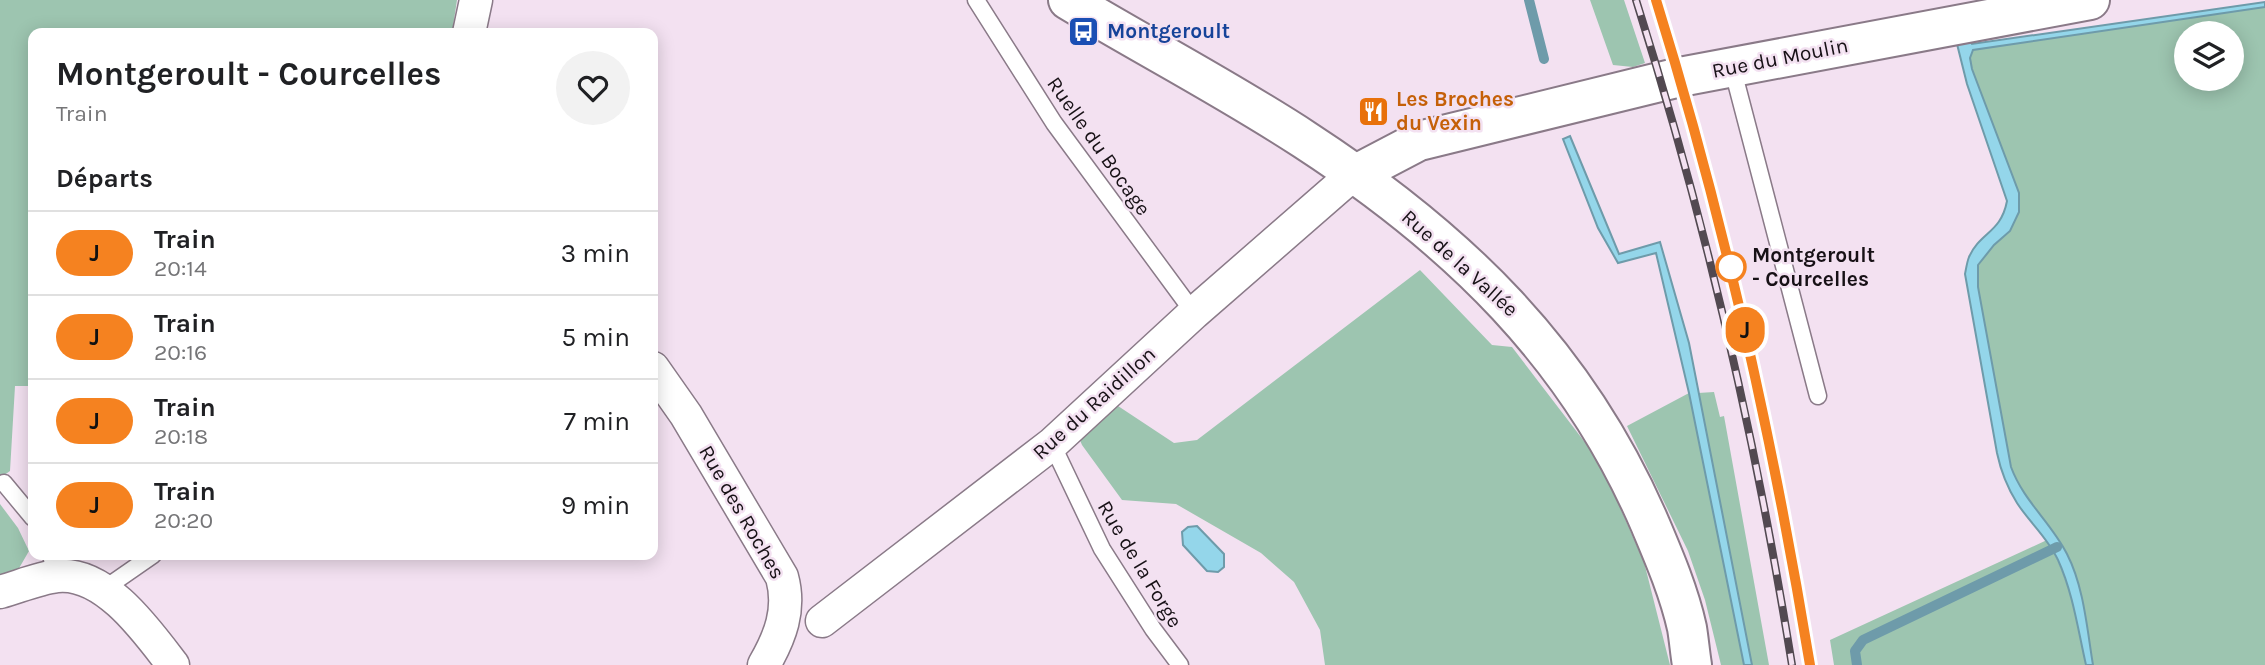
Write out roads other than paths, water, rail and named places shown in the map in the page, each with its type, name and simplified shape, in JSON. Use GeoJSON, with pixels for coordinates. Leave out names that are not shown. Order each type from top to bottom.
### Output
{"type":"FeatureCollection","features":[{"type":"Feature","properties":{"kind":"main road","name":"Rue de la Vallée"},"geometry":{"type":"LineString","coordinates":[[1068,0],[1303,138],[1356,174],[1422,226],[1496,292],[1526,324],[1579,392],[1627,473],[1663,555],[1687,629],[1689,663]]}},
{"type":"Feature","properties":{"kind":"main road","name":"Rue du Moulin"},"geometry":{"type":"LineString","coordinates":[[1356,174],[1419,141],[1680,77],[2090,0]]}},
{"type":"Feature","properties":{"kind":"street"},"geometry":{"type":"LineString","coordinates":[[471,28],[476,0]]}},
{"type":"Feature","properties":{"kind":"street","name":"Rue du Raidillon"},"geometry":{"type":"LineString","coordinates":[[822,621],[1052,443],[1194,313],[1356,174]]}},
{"type":"Feature","properties":{"kind":"street","name":"Rue des Roches"},"geometry":{"type":"LineString","coordinates":[[658,375],[685,415],[782,577],[787,594],[786,613],[777,641],[765,665]]}},
{"type":"Feature","properties":{"kind":"street"},"geometry":{"type":"LineString","coordinates":[[0,592],[53,565],[71,576],[89,580],[104,589],[143,628],[173,665]]}},
{"type":"Feature","properties":{"kind":"lane","name":"Ruelle du Bocage"},"geometry":{"type":"LineString","coordinates":[[976,0],[1054,123],[1194,313]]}},
{"type":"Feature","properties":{"kind":"lane"},"geometry":{"type":"LineString","coordinates":[[1732,66],[1818,396]]}},
{"type":"Feature","properties":{"kind":"lane","name":"Rue de la Forge"},"geometry":{"type":"LineString","coordinates":[[1052,443],[1102,549],[1153,629],[1180,665]]}},
{"type":"Feature","properties":{"kind":"lane"},"geometry":{"type":"LineString","coordinates":[[4,484],[28,511]]}},
{"type":"Feature","properties":{"kind":"lane"},"geometry":{"type":"LineString","coordinates":[[104,589],[146,560]]}},
{"type":"Feature","properties":{"kind":"water"},"geometry":{"type":"Polygon","coordinates":[[[2265,2],[2265,7],[1973,50],[1970,58],[2019,193],[2019,212],[2010,231],[1978,265],[1978,287],[2011,467],[2023,491],[2061,543],[2073,567],[2084,608],[2093,665],[2086,665],[2071,598],[2058,560],[2013,497],[1997,453],[1965,274],[1968,259],[1979,242],[2000,220],[2007,201],[1967,84],[1957,44],[2265,2]]]}},
{"type":"Feature","properties":{"kind":"water"},"geometry":{"type":"Polygon","coordinates":[[[1570,136],[1619,254],[1660,242],[1689,343],[1752,665],[1744,665],[1689,393],[1656,253],[1618,263],[1598,228],[1563,139],[1570,136]]]}},
{"type":"Feature","properties":{"kind":"water"},"geometry":{"type":"Polygon","coordinates":[[[1197,526],[1224,554],[1224,567],[1218,572],[1207,571],[1183,545],[1182,532],[1188,527],[1197,526]]]}},
{"type":"Feature","properties":{"kind":"waterway"},"geometry":{"type":"LineString","coordinates":[[1529,0],[1544,59]]}},
{"type":"Feature","properties":{"kind":"waterway"},"geometry":{"type":"LineString","coordinates":[[1857,665],[1855,651],[1863,640],[2057,547]]}},
{"type":"Feature","properties":{"kind":"railway"},"geometry":{"type":"LineString","coordinates":[[1636,0],[1684,164],[1726,330],[1762,497],[1792,665]]}},
{"type":"Feature","properties":{"kind":"railway"},"geometry":{"type":"LineString","coordinates":[[1656,0],[1703,164],[1745,330],[1780,497],[1810,665]]}},
{"type":"Feature","properties":{"kind":"train","name":"J"},"geometry":{"type":"LineString","coordinates":[[1656,0],[1700,149],[1750,347],[1783,509],[1810,665]]}},
{"type":"Feature","properties":{"kind":"place","name":"Montgeroult"},"geometry":{"type":"Point","coordinates":[1084,31]}},
{"type":"Feature","properties":{"kind":"place","name":"Les Broches du Vexin"},"geometry":{"type":"Point","coordinates":[1373,111]}},
{"type":"Feature","properties":{"kind":"place","name":"Montgeroult - Courcelles"},"geometry":{"type":"Point","coordinates":[1731,267]}}]}
